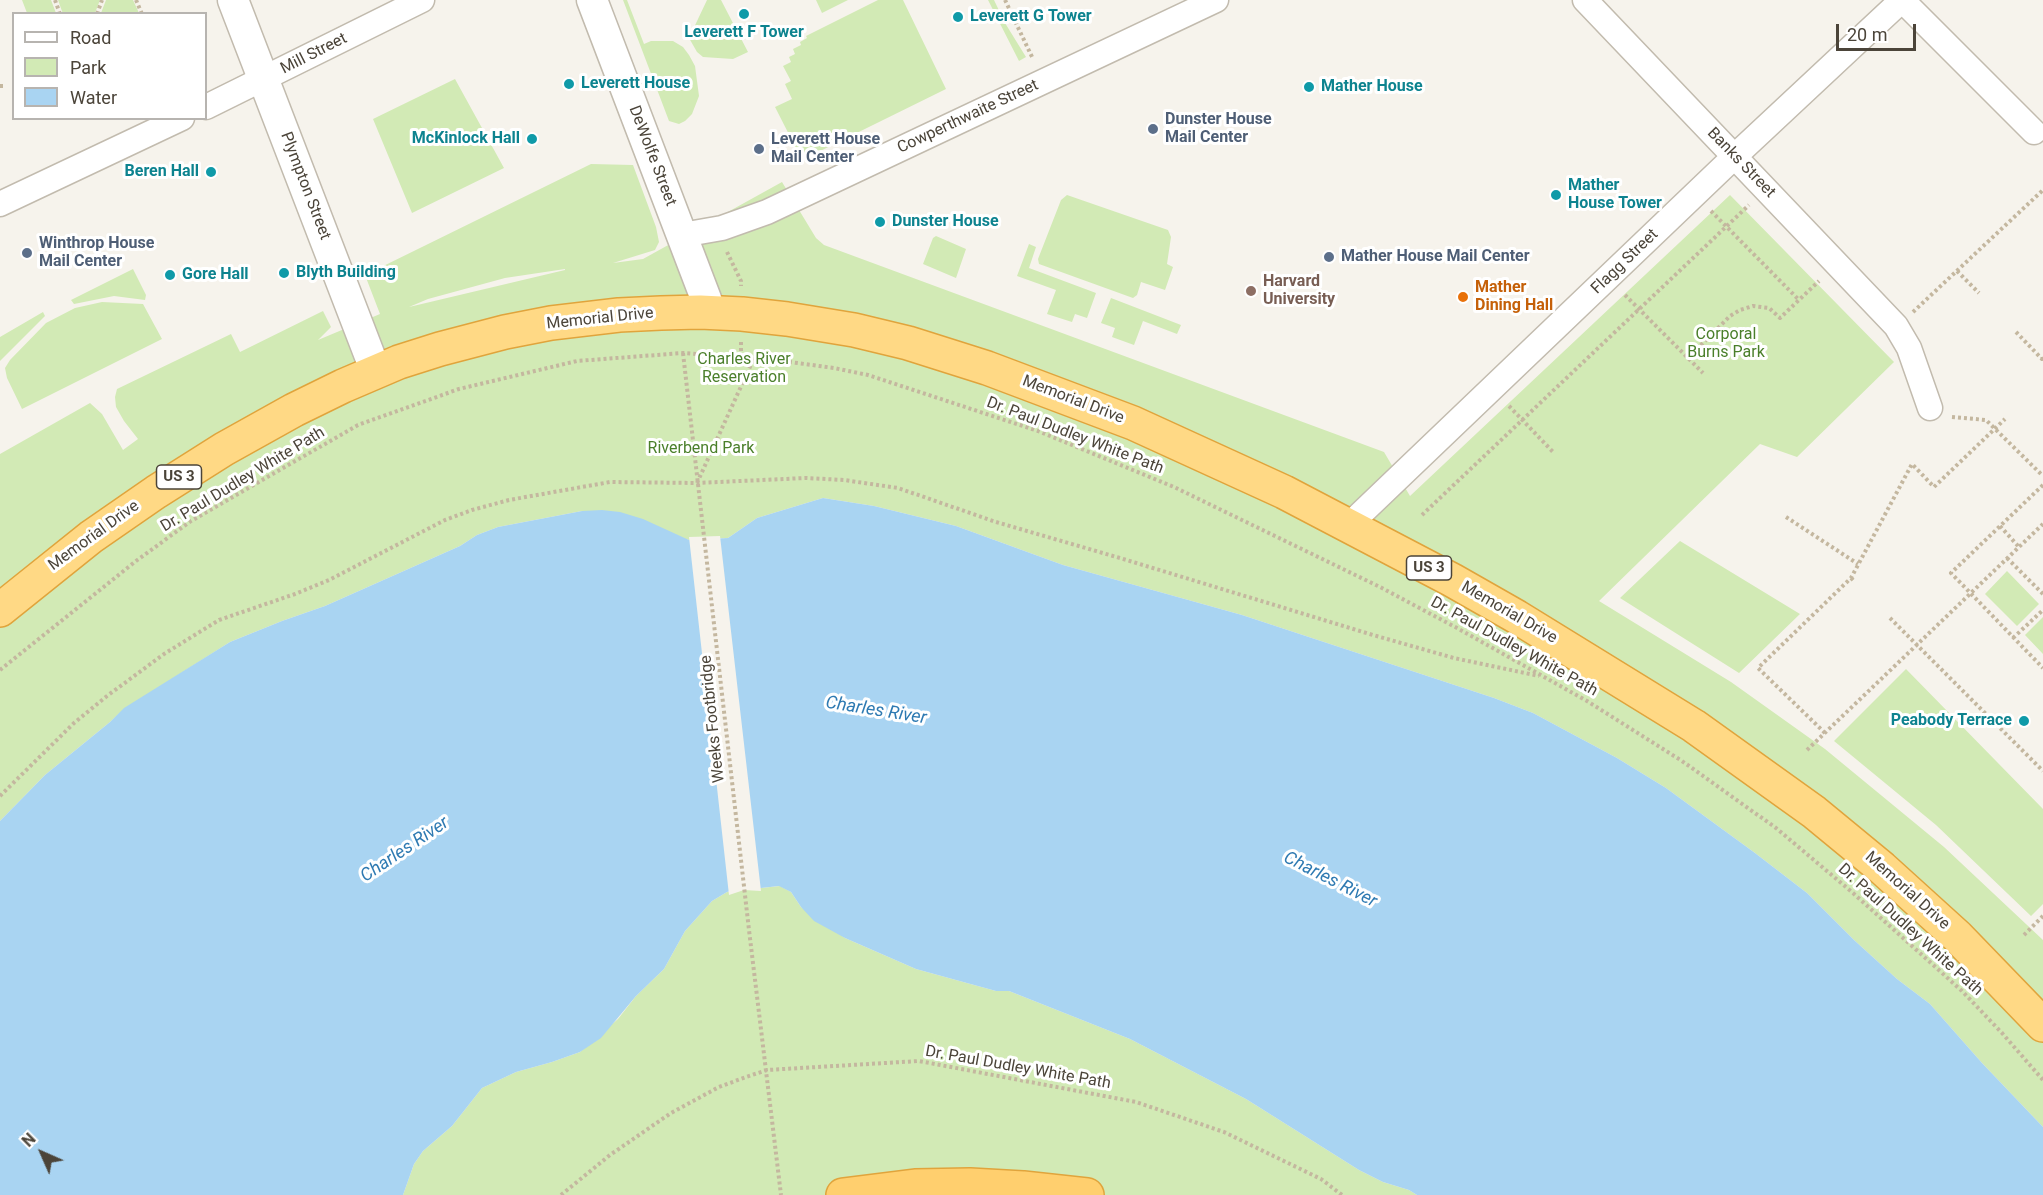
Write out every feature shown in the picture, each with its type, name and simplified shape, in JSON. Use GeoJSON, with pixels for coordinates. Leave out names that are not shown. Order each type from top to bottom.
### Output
{"type":"FeatureCollection","features":[{"type":"Feature","properties":{"kind":"highway","name":"Memorial Drive"},"geometry":{"type":"LineString","coordinates":[[0,610],[91,537],[200,464],[302,406],[376,372],[460,342],[551,323],[619,315],[711,312],[787,319],[854,330],[908,343],[987,368],[1072,399],[1174,441],[1349,525],[1468,589],[1586,658],[1694,726],[1774,782],[1842,834],[1910,893],[1974,952],[2043,1025]]}},
{"type":"Feature","properties":{"kind":"highway"},"geometry":{"type":"LineString","coordinates":[[843,1195],[915,1186],[970,1185],[1087,1195]]}},
{"type":"Feature","properties":{"kind":"street","name":"Plympton Street"},"geometry":{"type":"LineString","coordinates":[[233,0],[376,372]]}},
{"type":"Feature","properties":{"kind":"street","name":"Mill Street"},"geometry":{"type":"LineString","coordinates":[[207,107],[422,0]]}},
{"type":"Feature","properties":{"kind":"street","name":"DeWolfe Street"},"geometry":{"type":"LineString","coordinates":[[592,0],[711,312]]}},
{"type":"Feature","properties":{"kind":"street","name":"Cowperthwaite Street"},"geometry":{"type":"LineString","coordinates":[[682,236],[715,230],[756,217],[1216,0]]}},
{"type":"Feature","properties":{"kind":"street","name":"Banks Street"},"geometry":{"type":"LineString","coordinates":[[1585,0],[1735,156],[1903,320]]}},
{"type":"Feature","properties":{"kind":"street","name":"Flagg Street"},"geometry":{"type":"LineString","coordinates":[[1349,525],[1735,156],[1902,0]]}},
{"type":"Feature","properties":{"kind":"street"},"geometry":{"type":"LineString","coordinates":[[1902,0],[2034,132]]}},
{"type":"Feature","properties":{"kind":"street"},"geometry":{"type":"LineString","coordinates":[[0,204],[178,120]]}},
{"type":"Feature","properties":{"kind":"street"},"geometry":{"type":"LineString","coordinates":[[1903,320],[1909,348],[1930,408]]}},
{"type":"Feature","properties":{"kind":"path"},"geometry":{"type":"LineString","coordinates":[[1005,0],[1044,81]]}},
{"type":"Feature","properties":{"kind":"path"},"geometry":{"type":"LineString","coordinates":[[1903,320],[2043,190]]}},
{"type":"Feature","properties":{"kind":"path"},"geometry":{"type":"LineString","coordinates":[[1422,515],[1749,205]]}},
{"type":"Feature","properties":{"kind":"path"},"geometry":{"type":"LineString","coordinates":[[1709,208],[1799,300]]}},
{"type":"Feature","properties":{"kind":"path"},"geometry":{"type":"LineString","coordinates":[[1957,271],[1978,293]]}},
{"type":"Feature","properties":{"kind":"path"},"geometry":{"type":"LineString","coordinates":[[1688,358],[1730,316],[1740,310],[1753,306],[1769,308],[1780,318],[1821,279]]}},
{"type":"Feature","properties":{"kind":"path"},"geometry":{"type":"LineString","coordinates":[[1621,291],[1703,373]]}},
{"type":"Feature","properties":{"kind":"path"},"geometry":{"type":"LineString","coordinates":[[2016,332],[2042,359],[2043,357]]}},
{"type":"Feature","properties":{"kind":"path","name":"Dr. Paul Dudley White Path"},"geometry":{"type":"LineString","coordinates":[[0,670],[136,561],[191,521],[358,425],[459,388],[577,361],[683,353],[754,358],[834,368],[868,375],[964,405],[1048,435],[1174,487],[1282,538],[1438,617],[1649,739],[1776,828],[1862,900],[1937,968],[2002,1033],[2043,1080]]}},
{"type":"Feature","properties":{"kind":"path","name":"Weeks Footbridge"},"geometry":{"type":"LineString","coordinates":[[683,353],[781,1195]]}},
{"type":"Feature","properties":{"kind":"path"},"geometry":{"type":"LineString","coordinates":[[697,483],[754,358]]}},
{"type":"Feature","properties":{"kind":"path"},"geometry":{"type":"LineString","coordinates":[[1504,401],[1554,453]]}},
{"type":"Feature","properties":{"kind":"path"},"geometry":{"type":"LineString","coordinates":[[1930,408],[1938,416],[1981,418],[2043,476]]}},
{"type":"Feature","properties":{"kind":"path"},"geometry":{"type":"LineString","coordinates":[[1825,733],[1758,668],[1851,578],[1912,464],[1934,487],[2005,419]]}},
{"type":"Feature","properties":{"kind":"path"},"geometry":{"type":"LineString","coordinates":[[0,796],[74,723],[107,696],[164,654],[219,620],[329,580],[445,520],[472,510],[518,498],[610,482],[697,483],[806,478],[844,480],[898,488],[996,522],[1373,635],[1454,658],[1543,677]]}},
{"type":"Feature","properties":{"kind":"path"},"geometry":{"type":"LineString","coordinates":[[2043,485],[1951,573],[2043,668]]}},
{"type":"Feature","properties":{"kind":"path"},"geometry":{"type":"LineString","coordinates":[[1786,517],[1858,564]]}},
{"type":"Feature","properties":{"kind":"path"},"geometry":{"type":"LineString","coordinates":[[1808,750],[2043,524]]}},
{"type":"Feature","properties":{"kind":"path"},"geometry":{"type":"LineString","coordinates":[[2000,526],[2019,547]]}},
{"type":"Feature","properties":{"kind":"path"},"geometry":{"type":"LineString","coordinates":[[2007,558],[2043,594]]}},
{"type":"Feature","properties":{"kind":"path"},"geometry":{"type":"LineString","coordinates":[[1851,578],[1855,582]]}},
{"type":"Feature","properties":{"kind":"path"},"geometry":{"type":"LineString","coordinates":[[2013,638],[2043,610]]}},
{"type":"Feature","properties":{"kind":"path"},"geometry":{"type":"LineString","coordinates":[[1890,618],[2043,771]]}},
{"type":"Feature","properties":{"kind":"path"},"geometry":{"type":"LineString","coordinates":[[2024,935],[2043,916]]}},
{"type":"Feature","properties":{"kind":"path","name":"Dr. Paul Dudley White Path"},"geometry":{"type":"LineString","coordinates":[[561,1195],[610,1155],[671,1113],[719,1087],[767,1070],[919,1061],[1137,1102],[1224,1132],[1321,1179],[1342,1195]]}},
{"type":"Feature","properties":{"kind":"green space"},"geometry":{"type":"Polygon","coordinates":[[[22,0],[51,0],[56,12],[27,12],[22,0]]]}},
{"type":"Feature","properties":{"kind":"green space"},"geometry":{"type":"Polygon","coordinates":[[[58,0],[100,0],[95,12],[62,12],[58,0]]]}},
{"type":"Feature","properties":{"kind":"green space"},"geometry":{"type":"Polygon","coordinates":[[[106,0],[133,0],[139,12],[101,12],[106,0]]]}},
{"type":"Feature","properties":{"kind":"green space"},"geometry":{"type":"Polygon","coordinates":[[[623,0],[627,0],[644,44],[651,41],[673,41],[683,47],[695,66],[699,96],[692,114],[679,124],[669,121],[623,0]]]}},
{"type":"Feature","properties":{"kind":"green space"},"geometry":{"type":"Polygon","coordinates":[[[707,0],[721,0],[748,52],[733,59],[703,57],[697,52],[689,38],[707,0]]]}},
{"type":"Feature","properties":{"kind":"green space"},"geometry":{"type":"Polygon","coordinates":[[[816,0],[848,0],[822,13],[816,0]]]}},
{"type":"Feature","properties":{"kind":"green space"},"geometry":{"type":"Polygon","coordinates":[[[878,0],[903,0],[946,89],[802,160],[775,107],[792,99],[785,84],[791,81],[783,66],[791,62],[789,57],[795,54],[793,49],[801,45],[800,42],[807,38],[806,36],[878,0]]]}},
{"type":"Feature","properties":{"kind":"green space"},"geometry":{"type":"Polygon","coordinates":[[[988,0],[994,0],[1026,57],[1019,61],[988,0]]]}},
{"type":"Feature","properties":{"kind":"green space"},"geometry":{"type":"Polygon","coordinates":[[[455,79],[504,168],[412,213],[373,119],[455,79]]]}},
{"type":"Feature","properties":{"kind":"green space","name":"Charles River Reservation"},"geometry":{"type":"Polygon","coordinates":[[[591,164],[633,165],[656,227],[659,242],[655,250],[613,263],[643,259],[782,182],[816,238],[824,245],[1384,452],[1410,496],[1730,195],[1894,362],[1797,457],[1760,444],[1599,601],[1731,682],[1825,749],[1944,847],[2043,940],[2043,1127],[1930,1004],[1897,979],[1807,893],[1666,788],[1617,758],[1533,713],[1242,615],[1063,565],[956,526],[874,506],[823,498],[757,518],[728,538],[689,540],[582,511],[498,527],[477,535],[460,546],[325,606],[230,642],[123,710],[45,775],[0,821],[0,454],[90,403],[102,414],[123,450],[138,439],[116,407],[117,389],[231,334],[240,352],[323,311],[331,327],[318,340],[380,314],[365,275],[591,164]],[[565,270],[505,278],[428,299],[409,307],[565,270]]]}},
{"type":"Feature","properties":{"kind":"green space"},"geometry":{"type":"Polygon","coordinates":[[[1067,195],[1168,230],[1171,237],[1167,264],[1173,267],[1165,290],[1141,282],[1137,295],[1133,298],[1039,264],[1038,259],[1061,200],[1067,195]]]}},
{"type":"Feature","properties":{"kind":"green space"},"geometry":{"type":"Polygon","coordinates":[[[936,236],[966,249],[956,278],[923,264],[933,238],[936,236]]]}},
{"type":"Feature","properties":{"kind":"green space"},"geometry":{"type":"Polygon","coordinates":[[[1029,244],[1036,247],[1029,268],[1096,293],[1087,318],[1075,314],[1072,322],[1047,314],[1056,290],[1017,276],[1029,244]]]}},
{"type":"Feature","properties":{"kind":"green space"},"geometry":{"type":"Polygon","coordinates":[[[133,269],[146,295],[145,300],[114,296],[74,304],[71,300],[133,269]]]}},
{"type":"Feature","properties":{"kind":"green space"},"geometry":{"type":"Polygon","coordinates":[[[1111,298],[1181,325],[1177,334],[1143,321],[1134,345],[1112,337],[1115,328],[1101,323],[1111,298]]]}},
{"type":"Feature","properties":{"kind":"green space"},"geometry":{"type":"Polygon","coordinates":[[[102,302],[143,304],[162,339],[22,409],[7,378],[5,368],[10,360],[46,323],[75,308],[102,302]]]}},
{"type":"Feature","properties":{"kind":"green space"},"geometry":{"type":"Polygon","coordinates":[[[43,312],[45,316],[0,361],[0,337],[43,312]]]}},
{"type":"Feature","properties":{"kind":"green space"},"geometry":{"type":"Polygon","coordinates":[[[1680,541],[1800,614],[1739,673],[1620,598],[1680,541]]]}},
{"type":"Feature","properties":{"kind":"green space"},"geometry":{"type":"Polygon","coordinates":[[[2007,571],[2039,604],[2017,626],[1985,594],[2007,571]]]}},
{"type":"Feature","properties":{"kind":"green space"},"geometry":{"type":"Polygon","coordinates":[[[2043,617],[2043,654],[2025,635],[2043,617]]]}},
{"type":"Feature","properties":{"kind":"green space"},"geometry":{"type":"Polygon","coordinates":[[[1906,669],[2043,809],[2043,904],[2031,916],[1936,825],[1834,741],[1906,669]]]}},
{"type":"Feature","properties":{"kind":"green space"},"geometry":{"type":"Polygon","coordinates":[[[780,886],[791,892],[801,907],[845,938],[916,969],[996,991],[1009,991],[1130,1039],[1246,1099],[1359,1170],[1417,1195],[403,1195],[414,1164],[423,1151],[452,1126],[482,1088],[516,1072],[580,1052],[618,1019],[636,996],[664,969],[685,931],[712,901],[727,892],[744,887],[780,886]]]}},
{"type":"Feature","properties":{"kind":"water","name":"Charles River"},"geometry":{"type":"Polygon","coordinates":[[[823,498],[874,506],[956,526],[1063,565],[1242,615],[1494,698],[1533,713],[1617,758],[1666,788],[1807,893],[1897,979],[1930,1004],[2043,1127],[2043,1195],[1417,1195],[1359,1170],[1246,1099],[1130,1039],[1009,991],[996,991],[916,969],[845,938],[814,921],[791,892],[779,886],[744,887],[727,892],[712,901],[685,931],[664,969],[636,996],[601,1038],[580,1052],[516,1072],[482,1088],[452,1126],[423,1151],[414,1164],[403,1195],[0,1195],[0,821],[45,775],[124,708],[230,642],[325,606],[498,527],[582,511],[602,510],[620,512],[643,519],[689,540],[728,538],[757,518],[823,498]]]}},
{"type":"Feature","properties":{"kind":"pier"},"geometry":{"type":"Polygon","coordinates":[[[720,536],[761,891],[744,890],[729,895],[689,537],[720,536]]]}},
{"type":"Feature","properties":{"kind":"place","name":"Leverett F Tower"},"geometry":{"type":"Point","coordinates":[744,14]}},
{"type":"Feature","properties":{"kind":"place","name":"Leverett G Tower"},"geometry":{"type":"Point","coordinates":[958,17]}},
{"type":"Feature","properties":{"kind":"place","name":"Leverett House"},"geometry":{"type":"Point","coordinates":[569,84]}},
{"type":"Feature","properties":{"kind":"place","name":"Mather House"},"geometry":{"type":"Point","coordinates":[1309,87]}},
{"type":"Feature","properties":{"kind":"place","name":"Dunster House Mail Center"},"geometry":{"type":"Point","coordinates":[1153,129]}},
{"type":"Feature","properties":{"kind":"place","name":"McKinlock Hall"},"geometry":{"type":"Point","coordinates":[532,139]}},
{"type":"Feature","properties":{"kind":"place","name":"Leverett House Mail Center"},"geometry":{"type":"Point","coordinates":[759,149]}},
{"type":"Feature","properties":{"kind":"place","name":"Beren Hall"},"geometry":{"type":"Point","coordinates":[211,172]}},
{"type":"Feature","properties":{"kind":"place","name":"Mather House Tower"},"geometry":{"type":"Point","coordinates":[1556,195]}},
{"type":"Feature","properties":{"kind":"place","name":"Dunster House"},"geometry":{"type":"Point","coordinates":[880,222]}},
{"type":"Feature","properties":{"kind":"place","name":"Winthrop House Mail Center"},"geometry":{"type":"Point","coordinates":[27,253]}},
{"type":"Feature","properties":{"kind":"place","name":"Mather House Mail Center"},"geometry":{"type":"Point","coordinates":[1329,257]}},
{"type":"Feature","properties":{"kind":"place","name":"Blyth Building"},"geometry":{"type":"Point","coordinates":[284,273]}},
{"type":"Feature","properties":{"kind":"place","name":"Gore Hall"},"geometry":{"type":"Point","coordinates":[170,275]}},
{"type":"Feature","properties":{"kind":"place","name":"Harvard University"},"geometry":{"type":"Point","coordinates":[1251,291]}},
{"type":"Feature","properties":{"kind":"place","name":"Mather Dining Hall"},"geometry":{"type":"Point","coordinates":[1463,297]}},
{"type":"Feature","properties":{"kind":"place","name":"Peabody Terrace"},"geometry":{"type":"Point","coordinates":[2024,721]}},
{"type":"Feature","properties":{"kind":"park label","name":"Corporal Burns Park"},"geometry":{"type":"Point","coordinates":[1726,344]}},
{"type":"Feature","properties":{"kind":"park label","name":"Riverbend Park"},"geometry":{"type":"Point","coordinates":[701,449]}}]}
